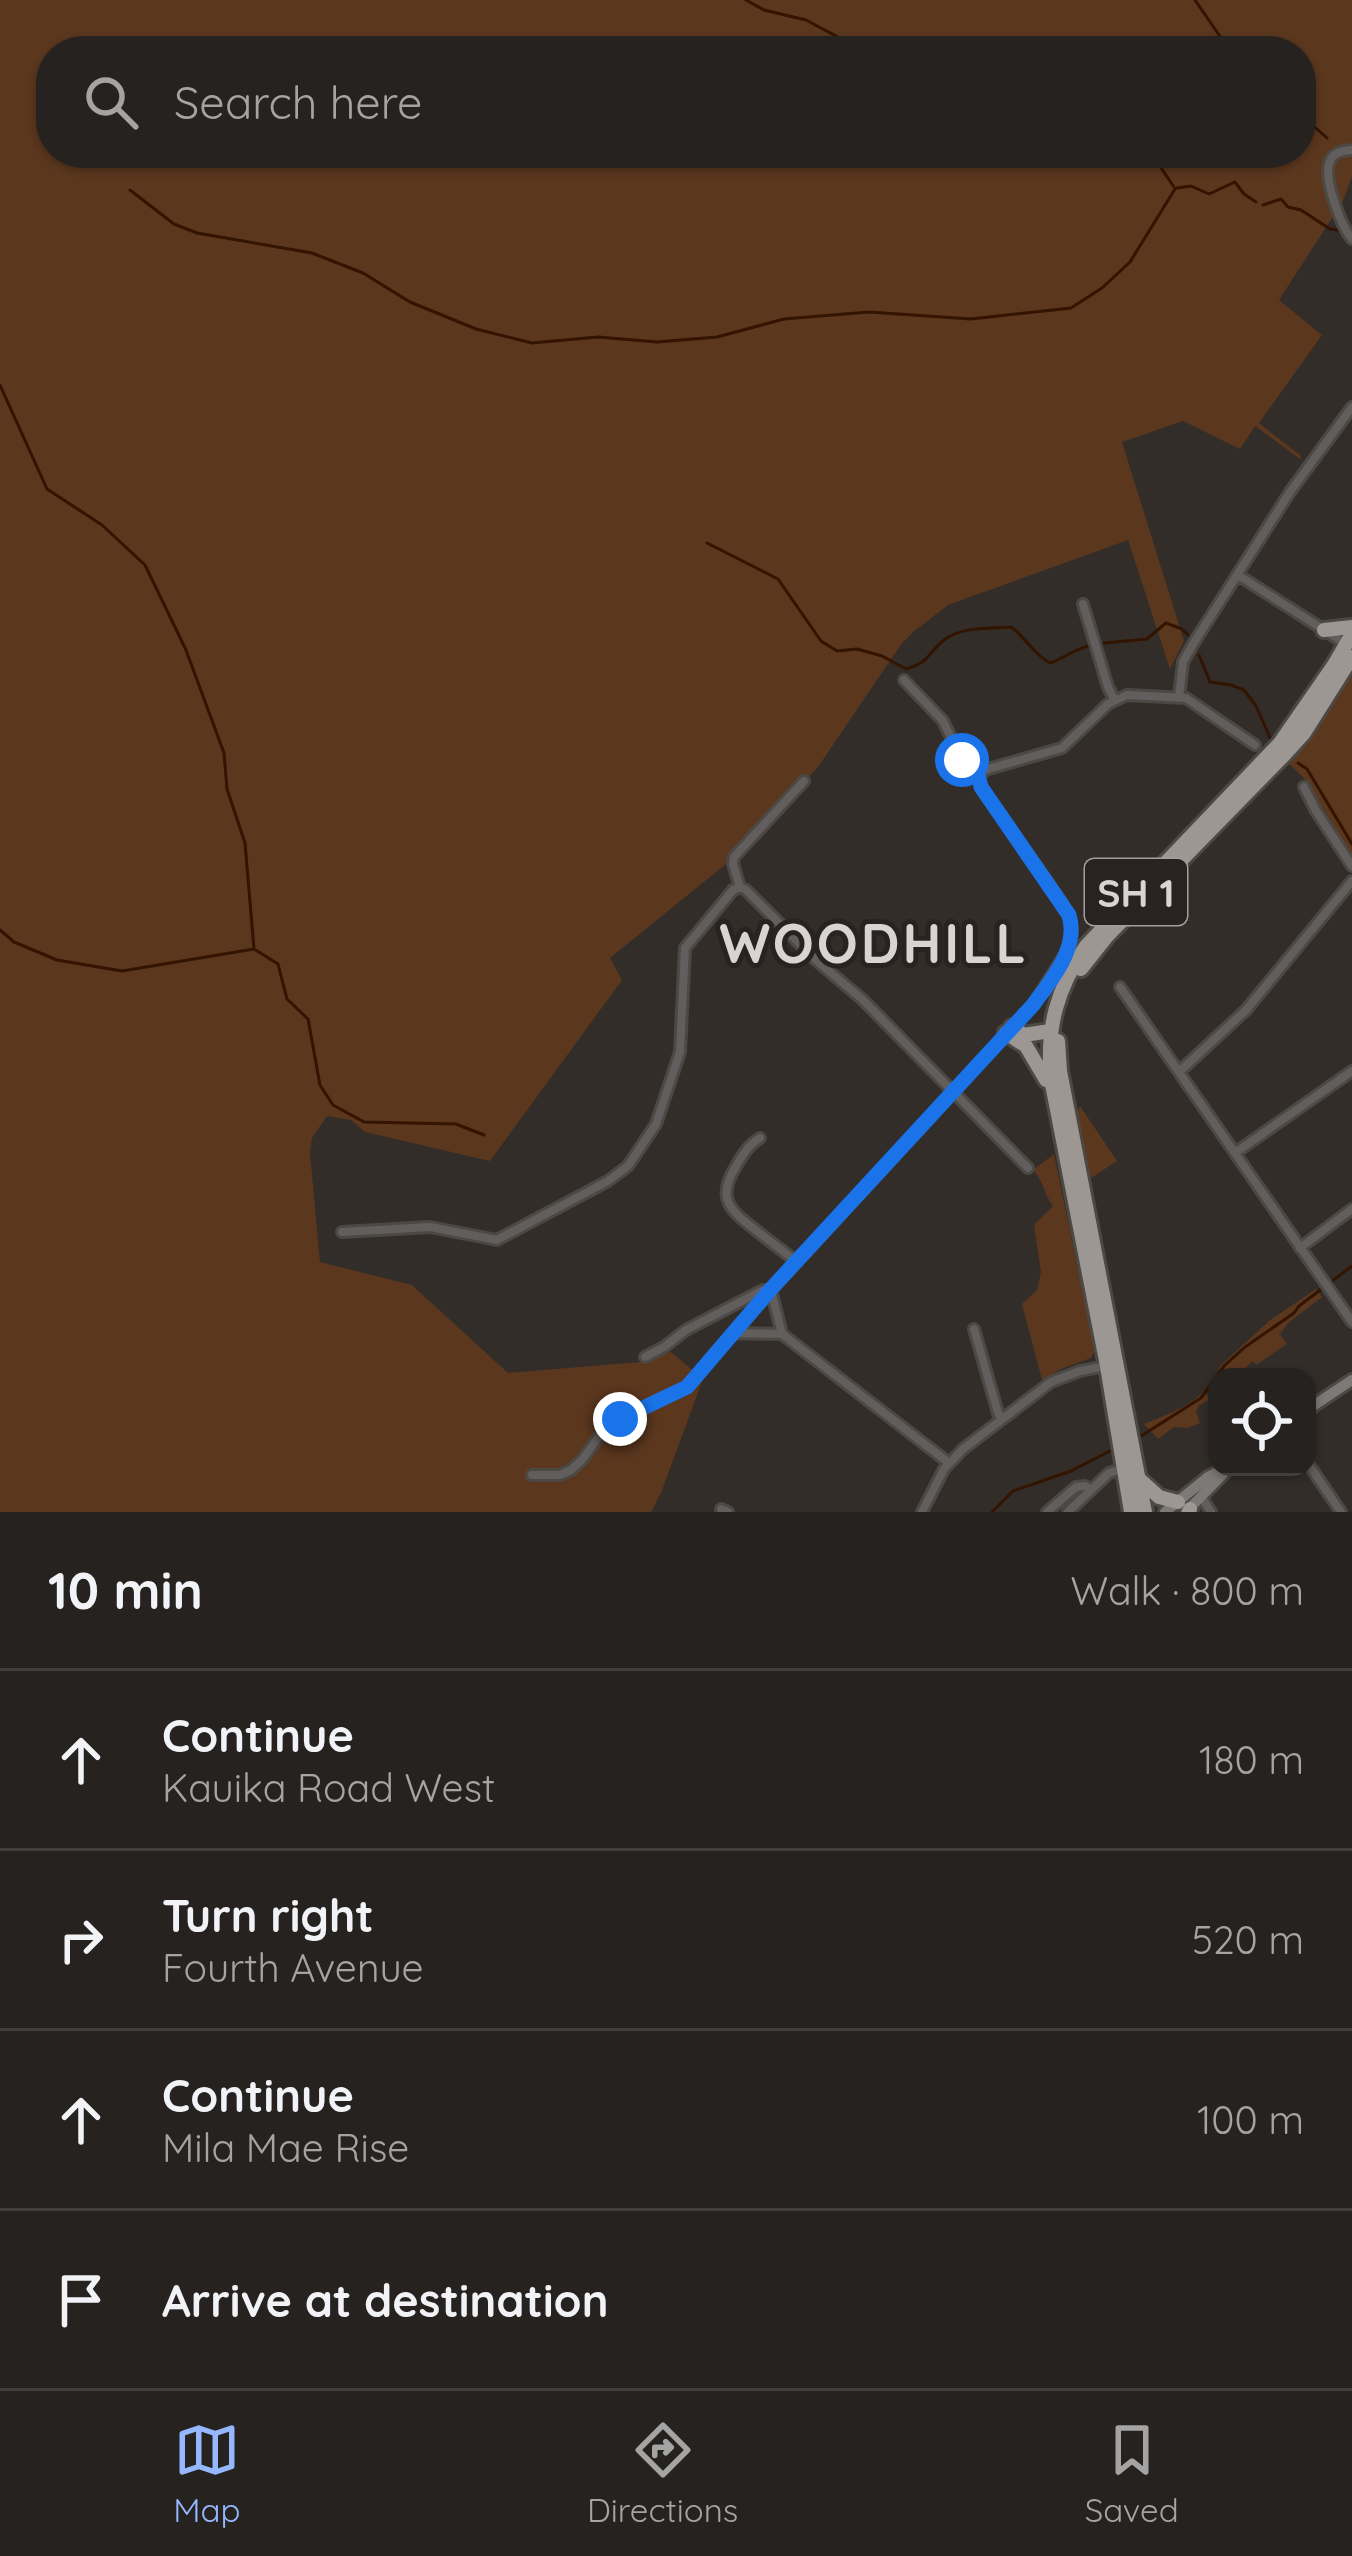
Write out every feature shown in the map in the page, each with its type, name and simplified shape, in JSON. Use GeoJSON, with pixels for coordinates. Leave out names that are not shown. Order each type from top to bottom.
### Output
{"type":"FeatureCollection","features":[{"type":"Feature","properties":{"kind":"highway"},"geometry":{"type":"LineString","coordinates":[[1324,630],[1351,642]]}},
{"type":"Feature","properties":{"kind":"highway","name":"SH 1"},"geometry":{"type":"LineString","coordinates":[[1090,1257],[1058,1054],[1062,1008],[1069,991],[1108,935],[1304,733],[1347,672],[1351,642]]}},
{"type":"Feature","properties":{"kind":"highway","name":"SH 1"},"geometry":{"type":"LineString","coordinates":[[1145,1512],[1052,1089],[1050,1031],[1066,976],[1086,946],[1280,743],[1351,642]]}},
{"type":"Feature","properties":{"kind":"highway"},"geometry":{"type":"LineString","coordinates":[[1009,1030],[1024,1034],[1050,1031]]}},
{"type":"Feature","properties":{"kind":"highway"},"geometry":{"type":"LineString","coordinates":[[1009,1030],[1032,1055],[1052,1089]]}},
{"type":"Feature","properties":{"kind":"highway","name":"SH 1"},"geometry":{"type":"LineString","coordinates":[[1112,1365],[1131,1512]]}},
{"type":"Feature","properties":{"kind":"highway"},"geometry":{"type":"LineString","coordinates":[[1138,1478],[1159,1497],[1185,1507]]}},
{"type":"Feature","properties":{"kind":"main road"},"geometry":{"type":"LineString","coordinates":[[1316,1404],[1352,1380]]}},
{"type":"Feature","properties":{"kind":"main road"},"geometry":{"type":"LineString","coordinates":[[1185,1507],[1210,1476]]}},
{"type":"Feature","properties":{"kind":"main road"},"geometry":{"type":"LineString","coordinates":[[1185,1507],[1218,1476]]}},
{"type":"Feature","properties":{"kind":"street"},"geometry":{"type":"LineString","coordinates":[[1352,150],[1331,158],[1328,172],[1340,222],[1352,238]]}},
{"type":"Feature","properties":{"kind":"street"},"geometry":{"type":"LineString","coordinates":[[1178,697],[1187,654],[1290,492],[1352,407]]}},
{"type":"Feature","properties":{"kind":"street"},"geometry":{"type":"LineString","coordinates":[[1238,575],[1324,630]]}},
{"type":"Feature","properties":{"kind":"street"},"geometry":{"type":"LineString","coordinates":[[1083,604],[1114,699]]}},
{"type":"Feature","properties":{"kind":"street"},"geometry":{"type":"LineString","coordinates":[[532,1474],[571,1470],[603,1431],[687,1387],[770,1290],[1033,1005],[1063,960],[1072,926],[1060,900],[981,787],[978,775],[962,760],[943,721],[904,680]]}},
{"type":"Feature","properties":{"kind":"street"},"geometry":{"type":"LineString","coordinates":[[978,775],[1062,748],[1114,699],[1127,695],[1178,697],[1198,704],[1255,745]]}},
{"type":"Feature","properties":{"kind":"street"},"geometry":{"type":"LineString","coordinates":[[804,782],[736,854],[733,864],[740,887],[863,1000],[1028,1168]]}},
{"type":"Feature","properties":{"kind":"street"},"geometry":{"type":"LineString","coordinates":[[1304,787],[1352,866]]}},
{"type":"Feature","properties":{"kind":"street"},"geometry":{"type":"LineString","coordinates":[[1179,1072],[1246,1010],[1352,881]]}},
{"type":"Feature","properties":{"kind":"street"},"geometry":{"type":"LineString","coordinates":[[342,1232],[430,1227],[497,1240],[628,1166],[653,1130],[680,1052],[686,948],[740,887]]}},
{"type":"Feature","properties":{"kind":"street"},"geometry":{"type":"LineString","coordinates":[[1120,987],[1352,1322]]}},
{"type":"Feature","properties":{"kind":"street"},"geometry":{"type":"LineString","coordinates":[[1235,1153],[1352,1071]]}},
{"type":"Feature","properties":{"kind":"street"},"geometry":{"type":"LineString","coordinates":[[760,1138],[733,1172],[726,1189],[728,1202],[737,1216],[797,1262]]}},
{"type":"Feature","properties":{"kind":"street"},"geometry":{"type":"LineString","coordinates":[[1300,1248],[1352,1209]]}},
{"type":"Feature","properties":{"kind":"street"},"geometry":{"type":"LineString","coordinates":[[770,1290],[782,1334]]}},
{"type":"Feature","properties":{"kind":"street"},"geometry":{"type":"LineString","coordinates":[[645,1357],[750,1295],[770,1290]]}},
{"type":"Feature","properties":{"kind":"street"},"geometry":{"type":"LineString","coordinates":[[974,1329],[1002,1419]]}},
{"type":"Feature","properties":{"kind":"street"},"geometry":{"type":"LineString","coordinates":[[733,1333],[782,1334],[949,1463]]}},
{"type":"Feature","properties":{"kind":"street"},"geometry":{"type":"LineString","coordinates":[[922,1512],[949,1463],[1002,1419],[1062,1377],[1112,1365]]}},
{"type":"Feature","properties":{"kind":"street"},"geometry":{"type":"LineString","coordinates":[[1067,1512],[1109,1473],[1122,1468]]}},
{"type":"Feature","properties":{"kind":"street"},"geometry":{"type":"LineString","coordinates":[[1316,1475],[1341,1512]]}},
{"type":"Feature","properties":{"kind":"street"},"geometry":{"type":"LineString","coordinates":[[1047,1512],[1076,1487],[1091,1490]]}},
{"type":"Feature","properties":{"kind":"street"},"geometry":{"type":"LineString","coordinates":[[1185,1507],[1211,1512]]}},
{"type":"Feature","properties":{"kind":"shaded area"},"geometry":{"type":"Polygon","coordinates":[[[0,0],[1352,0],[1352,176],[1343,201],[1279,300],[1322,335],[1259,423],[1300,459],[1255,426],[1240,449],[1183,421],[1122,442],[1184,641],[1170,669],[1128,540],[948,605],[900,646],[818,767],[731,860],[610,958],[622,980],[490,1161],[365,1132],[351,1120],[327,1116],[312,1138],[320,1262],[412,1285],[508,1373],[640,1362],[671,1352],[703,1379],[651,1512],[0,1512],[0,0]]]}},
{"type":"Feature","properties":{"kind":"shaded area"},"geometry":{"type":"Polygon","coordinates":[[[1352,675],[1352,855],[1303,777],[1286,761],[1342,682],[1352,675]]]}},
{"type":"Feature","properties":{"kind":"shaded area"},"geometry":{"type":"Polygon","coordinates":[[[1080,1106],[1117,1161],[1088,1180],[1075,1117],[1080,1106]]]}},
{"type":"Feature","properties":{"kind":"shaded area"},"geometry":{"type":"Polygon","coordinates":[[[1054,1154],[1095,1350],[1091,1358],[1042,1380],[1022,1304],[1037,1290],[1041,1272],[1034,1225],[1053,1206],[1033,1170],[1054,1154]]]}},
{"type":"Feature","properties":{"kind":"shaded area"},"geometry":{"type":"Polygon","coordinates":[[[1316,1289],[1322,1297],[1288,1323],[1280,1334],[1287,1344],[1256,1365],[1253,1361],[1246,1368],[1218,1368],[1269,1321],[1316,1289]]]}},
{"type":"Feature","properties":{"kind":"shaded area"},"geometry":{"type":"Polygon","coordinates":[[[1205,1390],[1208,1398],[1196,1412],[1200,1423],[1174,1427],[1158,1439],[1144,1424],[1185,1406],[1205,1390]]]}},
{"type":"Feature","properties":{"kind":"waterway"},"geometry":{"type":"LineString","coordinates":[[746,0],[764,10],[806,20],[836,36]]}},
{"type":"Feature","properties":{"kind":"waterway"},"geometry":{"type":"LineString","coordinates":[[1195,0],[1220,36]]}},
{"type":"Feature","properties":{"kind":"waterway"},"geometry":{"type":"LineString","coordinates":[[1316,128],[1327,138]]}},
{"type":"Feature","properties":{"kind":"waterway"},"geometry":{"type":"LineString","coordinates":[[1161,168],[1174,187]]}},
{"type":"Feature","properties":{"kind":"waterway"},"geometry":{"type":"LineString","coordinates":[[1177,188],[1191,186],[1209,194],[1235,182],[1256,202]]}},
{"type":"Feature","properties":{"kind":"waterway"},"geometry":{"type":"LineString","coordinates":[[130,190],[174,224],[197,233],[312,253],[363,273],[410,302],[476,329],[532,343],[598,337],[657,342],[717,337],[784,319],[869,312],[971,319],[1071,308],[1130,262],[1175,189]]}},
{"type":"Feature","properties":{"kind":"waterway"},"geometry":{"type":"LineString","coordinates":[[1263,205],[1281,199],[1330,229],[1352,232]]}},
{"type":"Feature","properties":{"kind":"waterway"},"geometry":{"type":"LineString","coordinates":[[0,385],[47,489],[102,525],[145,565],[186,650],[224,753],[227,789],[245,843],[254,949]]}},
{"type":"Feature","properties":{"kind":"waterway"},"geometry":{"type":"LineString","coordinates":[[707,543],[778,579],[821,641],[837,651],[857,649],[906,669],[959,632],[1011,627],[1050,663],[1089,646]]}},
{"type":"Feature","properties":{"kind":"waterway"},"geometry":{"type":"LineString","coordinates":[[1104,643],[1147,639],[1166,623],[1188,635]]}},
{"type":"Feature","properties":{"kind":"waterway"},"geometry":{"type":"LineString","coordinates":[[1199,655],[1210,682],[1244,690],[1272,742]]}},
{"type":"Feature","properties":{"kind":"waterway"},"geometry":{"type":"LineString","coordinates":[[1298,763],[1307,769],[1352,844]]}},
{"type":"Feature","properties":{"kind":"waterway"},"geometry":{"type":"LineString","coordinates":[[0,930],[14,942],[57,960],[122,971],[254,949],[278,964],[287,999],[308,1019],[320,1085],[333,1105],[364,1122],[456,1124],[484,1135]]}},
{"type":"Feature","properties":{"kind":"waterway"},"geometry":{"type":"LineString","coordinates":[[1141,1436],[1201,1398],[1245,1347],[1352,1266]]}},
{"type":"Feature","properties":{"kind":"waterway"},"geometry":{"type":"LineString","coordinates":[[992,1512],[1013,1491],[1071,1471],[1110,1451]]}},
{"type":"Feature","properties":{"kind":"district","name":"WOODHILL"},"geometry":{"type":"Point","coordinates":[874,943]}},
{"type":"Feature","properties":{"kind":"route"},"geometry":{"type":"LineString","coordinates":[[620,1419],[687,1387],[770,1290],[1033,1005],[1063,960],[1071,942],[1069,915],[981,787],[978,775],[962,760]]}}]}
